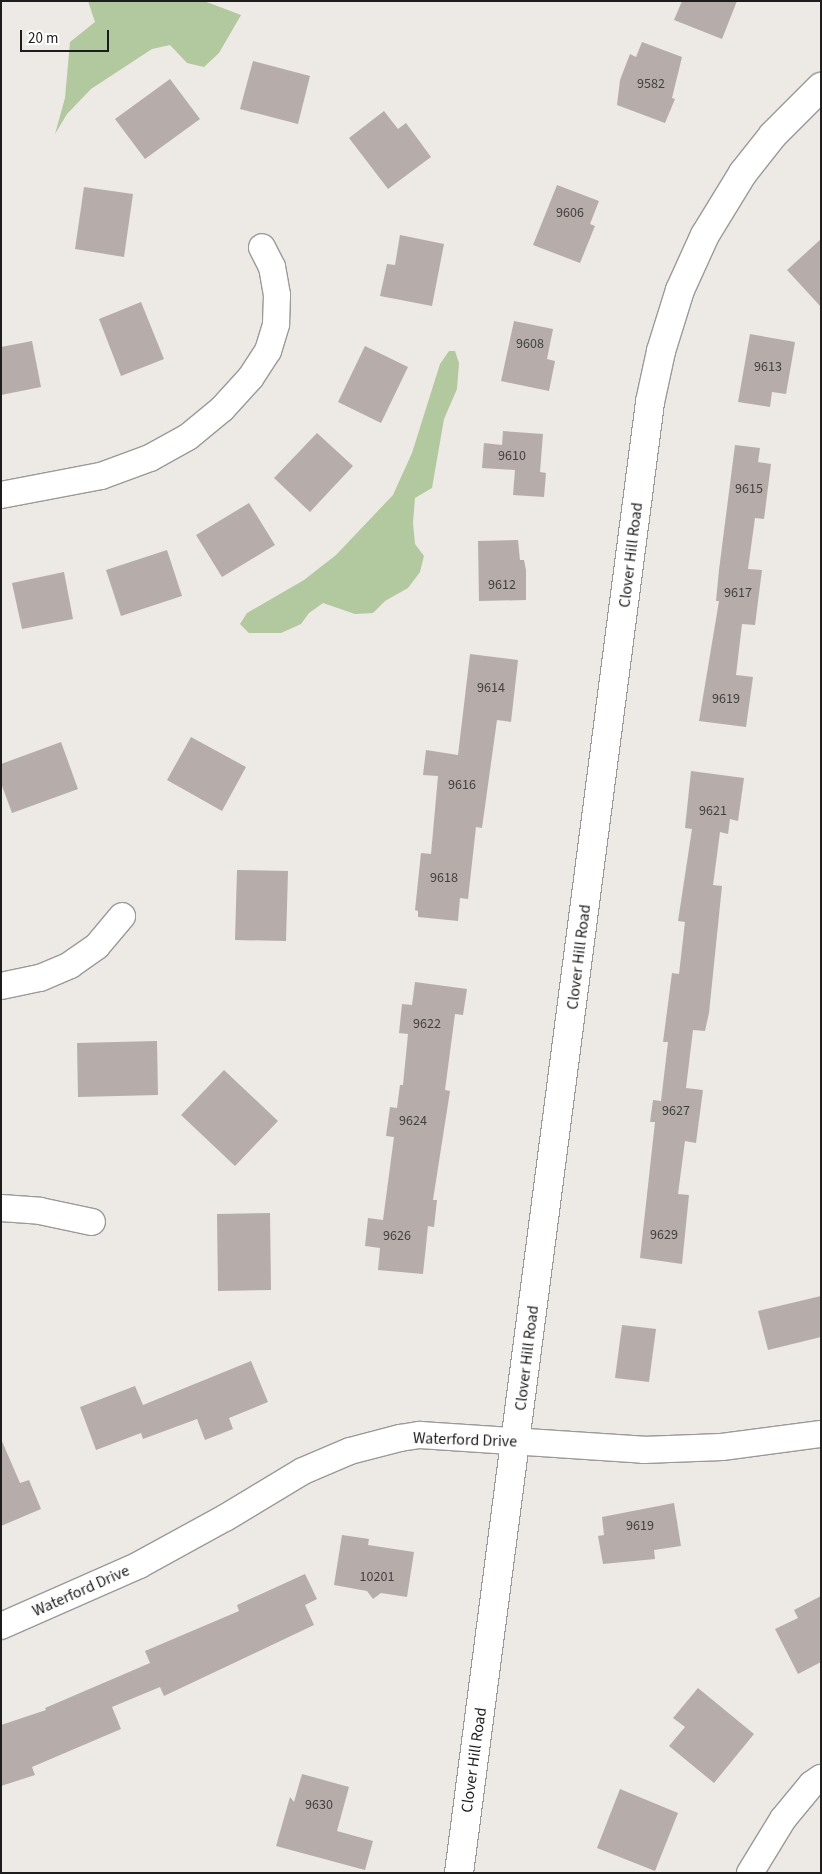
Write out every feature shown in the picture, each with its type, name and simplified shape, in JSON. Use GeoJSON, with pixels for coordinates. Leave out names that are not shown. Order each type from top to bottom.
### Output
{"type":"FeatureCollection","features":[{"type":"Feature","properties":{"kind":"street","name":"Clover Hill Road"},"geometry":{"type":"LineString","coordinates":[[459,1873],[648,422],[661,351],[680,290],[705,235],[743,173],[773,135],[821,88]]}},
{"type":"Feature","properties":{"kind":"street"},"geometry":{"type":"LineString","coordinates":[[1,495],[101,476],[150,458],[188,437],[222,410],[251,377],[268,350],[276,324],[277,295],[272,267],[262,247]]}},
{"type":"Feature","properties":{"kind":"street"},"geometry":{"type":"LineString","coordinates":[[1,986],[40,978],[70,965],[97,946],[122,916]]}},
{"type":"Feature","properties":{"kind":"street"},"geometry":{"type":"LineString","coordinates":[[1,1208],[40,1211],[92,1222]]}},
{"type":"Feature","properties":{"kind":"street","name":"Waterford Drive"},"geometry":{"type":"LineString","coordinates":[[1,1626],[138,1565],[226,1518],[303,1471],[350,1451],[420,1435],[653,1450],[722,1447],[821,1434]]}},
{"type":"Feature","properties":{"kind":"street"},"geometry":{"type":"LineString","coordinates":[[750,1873],[783,1819],[812,1784],[821,1778]]}},
{"type":"Feature","properties":{"kind":"green space"},"geometry":{"type":"Polygon","coordinates":[[[88,1],[204,1],[241,15],[219,53],[204,67],[187,63],[170,45],[152,49],[91,89],[67,114],[55,134],[65,98],[70,42],[95,22],[88,1]]]}},
{"type":"Feature","properties":{"kind":"green space"},"geometry":{"type":"Polygon","coordinates":[[[449,351],[455,351],[459,363],[457,389],[444,419],[432,488],[415,498],[413,523],[415,544],[424,556],[420,572],[408,588],[385,601],[373,613],[355,614],[323,603],[309,613],[301,624],[281,633],[249,633],[240,624],[247,613],[304,580],[336,555],[393,495],[412,453],[440,364],[449,351]]]}},
{"type":"Feature","properties":{"kind":"building"},"geometry":{"type":"Polygon","coordinates":[[[682,1],[737,1],[722,39],[674,20],[682,1]]]}},
{"type":"Feature","properties":{"kind":"building"},"geometry":{"type":"Polygon","coordinates":[[[642,42],[682,57],[672,98],[675,99],[665,123],[617,105],[620,80],[630,54],[636,57],[642,42]]]}},
{"type":"Feature","properties":{"kind":"building"},"geometry":{"type":"Polygon","coordinates":[[[253,61],[310,76],[298,124],[240,109],[253,61]]]}},
{"type":"Feature","properties":{"kind":"building"},"geometry":{"type":"Polygon","coordinates":[[[170,79],[200,119],[145,159],[115,119],[170,79]]]}},
{"type":"Feature","properties":{"kind":"building"},"geometry":{"type":"Polygon","coordinates":[[[384,111],[398,129],[406,123],[431,157],[388,189],[349,138],[384,111]]]}},
{"type":"Feature","properties":{"kind":"building"},"geometry":{"type":"Polygon","coordinates":[[[557,185],[599,201],[590,224],[595,226],[580,263],[533,245],[557,185]]]}},
{"type":"Feature","properties":{"kind":"building"},"geometry":{"type":"Polygon","coordinates":[[[84,187],[133,194],[124,257],[75,249],[84,187]]]}},
{"type":"Feature","properties":{"kind":"building"},"geometry":{"type":"Polygon","coordinates":[[[400,235],[444,244],[432,306],[380,296],[387,264],[395,265],[400,235]]]}},
{"type":"Feature","properties":{"kind":"building"},"geometry":{"type":"Polygon","coordinates":[[[821,239],[821,307],[787,270],[821,239]]]}},
{"type":"Feature","properties":{"kind":"building"},"geometry":{"type":"Polygon","coordinates":[[[141,302],[164,359],[121,376],[99,319],[141,302]]]}},
{"type":"Feature","properties":{"kind":"building"},"geometry":{"type":"Polygon","coordinates":[[[514,321],[553,329],[547,359],[555,361],[549,391],[501,381],[514,321]]]}},
{"type":"Feature","properties":{"kind":"building"},"geometry":{"type":"Polygon","coordinates":[[[750,334],[795,342],[786,394],[772,392],[770,407],[738,402],[750,334]]]}},
{"type":"Feature","properties":{"kind":"building"},"geometry":{"type":"Polygon","coordinates":[[[32,341],[41,387],[1,395],[1,347],[32,341]]]}},
{"type":"Feature","properties":{"kind":"building"},"geometry":{"type":"Polygon","coordinates":[[[365,346],[408,367],[381,423],[338,402],[365,346]]]}},
{"type":"Feature","properties":{"kind":"building"},"geometry":{"type":"Polygon","coordinates":[[[503,431],[543,434],[540,472],[546,473],[544,497],[513,495],[515,470],[482,468],[484,443],[502,445],[503,431]]]}},
{"type":"Feature","properties":{"kind":"building"},"geometry":{"type":"Polygon","coordinates":[[[317,433],[353,466],[310,512],[274,478],[317,433]]]}},
{"type":"Feature","properties":{"kind":"building"},"geometry":{"type":"Polygon","coordinates":[[[735,445],[760,448],[758,462],[771,464],[764,519],[755,518],[748,569],[762,570],[755,625],[742,624],[736,675],[753,677],[746,727],[699,721],[719,601],[716,601],[719,570],[735,445]]]}},
{"type":"Feature","properties":{"kind":"building"},"geometry":{"type":"Polygon","coordinates":[[[249,503],[275,545],[222,577],[196,535],[249,503]]]}},
{"type":"Feature","properties":{"kind":"building"},"geometry":{"type":"Polygon","coordinates":[[[518,540],[520,560],[524,560],[526,570],[526,600],[479,601],[478,541],[518,540]]]}},
{"type":"Feature","properties":{"kind":"building"},"geometry":{"type":"Polygon","coordinates":[[[167,550],[182,596],[121,616],[106,570],[167,550]]]}},
{"type":"Feature","properties":{"kind":"building"},"geometry":{"type":"Polygon","coordinates":[[[64,572],[73,619],[22,629],[12,583],[64,572]]]}},
{"type":"Feature","properties":{"kind":"building"},"geometry":{"type":"Polygon","coordinates":[[[470,654],[518,660],[511,722],[497,720],[482,828],[476,827],[468,899],[460,898],[458,921],[418,917],[418,911],[415,910],[421,853],[431,854],[438,776],[423,775],[426,750],[458,755],[470,654]]]}},
{"type":"Feature","properties":{"kind":"building"},"geometry":{"type":"Polygon","coordinates":[[[191,737],[246,767],[222,811],[167,780],[191,737]]]}},
{"type":"Feature","properties":{"kind":"building"},"geometry":{"type":"Polygon","coordinates":[[[61,742],[78,789],[12,813],[1,783],[1,764],[61,742]]]}},
{"type":"Feature","properties":{"kind":"building"},"geometry":{"type":"Polygon","coordinates":[[[691,771],[744,778],[738,821],[730,819],[728,834],[720,832],[713,885],[722,886],[709,1013],[705,1031],[693,1030],[686,1088],[703,1090],[696,1143],[685,1141],[678,1194],[689,1195],[682,1264],[640,1258],[655,1122],[650,1122],[653,1100],[661,1101],[668,1042],[663,1042],[672,973],[679,974],[685,922],[678,921],[692,829],[685,828],[691,771]]]}},
{"type":"Feature","properties":{"kind":"building"},"geometry":{"type":"Polygon","coordinates":[[[237,870],[288,871],[286,941],[235,940],[237,870]]]}},
{"type":"Feature","properties":{"kind":"building"},"geometry":{"type":"Polygon","coordinates":[[[415,982],[467,989],[463,1015],[455,1014],[445,1090],[450,1091],[433,1200],[437,1200],[434,1227],[428,1226],[423,1274],[378,1270],[380,1248],[365,1246],[368,1218],[383,1220],[394,1137],[386,1136],[390,1107],[397,1108],[400,1085],[403,1085],[408,1034],[399,1033],[402,1004],[412,1005],[415,982]]]}},
{"type":"Feature","properties":{"kind":"building"},"geometry":{"type":"Polygon","coordinates":[[[157,1041],[158,1095],[78,1097],[77,1043],[157,1041]]]}},
{"type":"Feature","properties":{"kind":"building"},"geometry":{"type":"Polygon","coordinates":[[[224,1070],[278,1121],[235,1166],[181,1115],[224,1070]]]}},
{"type":"Feature","properties":{"kind":"building"},"geometry":{"type":"Polygon","coordinates":[[[270,1213],[271,1290],[218,1291],[217,1214],[270,1213]]]}},
{"type":"Feature","properties":{"kind":"building"},"geometry":{"type":"Polygon","coordinates":[[[821,1296],[821,1337],[768,1350],[758,1311],[821,1296]]]}},
{"type":"Feature","properties":{"kind":"building"},"geometry":{"type":"Polygon","coordinates":[[[622,1325],[656,1329],[649,1382],[615,1378],[622,1325]]]}},
{"type":"Feature","properties":{"kind":"building"},"geometry":{"type":"Polygon","coordinates":[[[251,1361],[268,1402],[229,1418],[233,1429],[205,1440],[197,1419],[143,1439],[141,1433],[96,1450],[80,1407],[135,1386],[143,1405],[251,1361]]]}},
{"type":"Feature","properties":{"kind":"building"},"geometry":{"type":"Polygon","coordinates":[[[1,1439],[20,1483],[29,1480],[41,1509],[1,1526],[1,1439]]]}},
{"type":"Feature","properties":{"kind":"building"},"geometry":{"type":"Polygon","coordinates":[[[674,1503],[681,1546],[654,1550],[655,1559],[603,1564],[598,1536],[604,1535],[602,1517],[674,1503]]]}},
{"type":"Feature","properties":{"kind":"building"},"geometry":{"type":"Polygon","coordinates":[[[342,1535],[369,1539],[368,1545],[414,1552],[407,1597],[381,1593],[373,1599],[367,1591],[334,1585],[342,1535]]]}},
{"type":"Feature","properties":{"kind":"building"},"geometry":{"type":"Polygon","coordinates":[[[305,1574],[317,1599],[305,1605],[314,1625],[164,1696],[160,1687],[112,1707],[121,1729],[32,1767],[35,1775],[1,1786],[1,1725],[46,1710],[45,1708],[150,1663],[145,1651],[239,1611],[237,1605],[305,1574]]]}},
{"type":"Feature","properties":{"kind":"building"},"geometry":{"type":"Polygon","coordinates":[[[821,1596],[821,1662],[798,1674],[775,1629],[798,1618],[794,1610],[821,1596]]]}},
{"type":"Feature","properties":{"kind":"building"},"geometry":{"type":"Polygon","coordinates":[[[698,1688],[754,1734],[714,1783],[669,1746],[685,1727],[673,1718],[698,1688]]]}},
{"type":"Feature","properties":{"kind":"building"},"geometry":{"type":"Polygon","coordinates":[[[302,1774],[349,1787],[337,1831],[373,1841],[365,1870],[276,1846],[290,1797],[294,1802],[302,1774]]]}},
{"type":"Feature","properties":{"kind":"building"},"geometry":{"type":"Polygon","coordinates":[[[620,1789],[678,1813],[655,1871],[597,1848],[620,1789]]]}}]}
